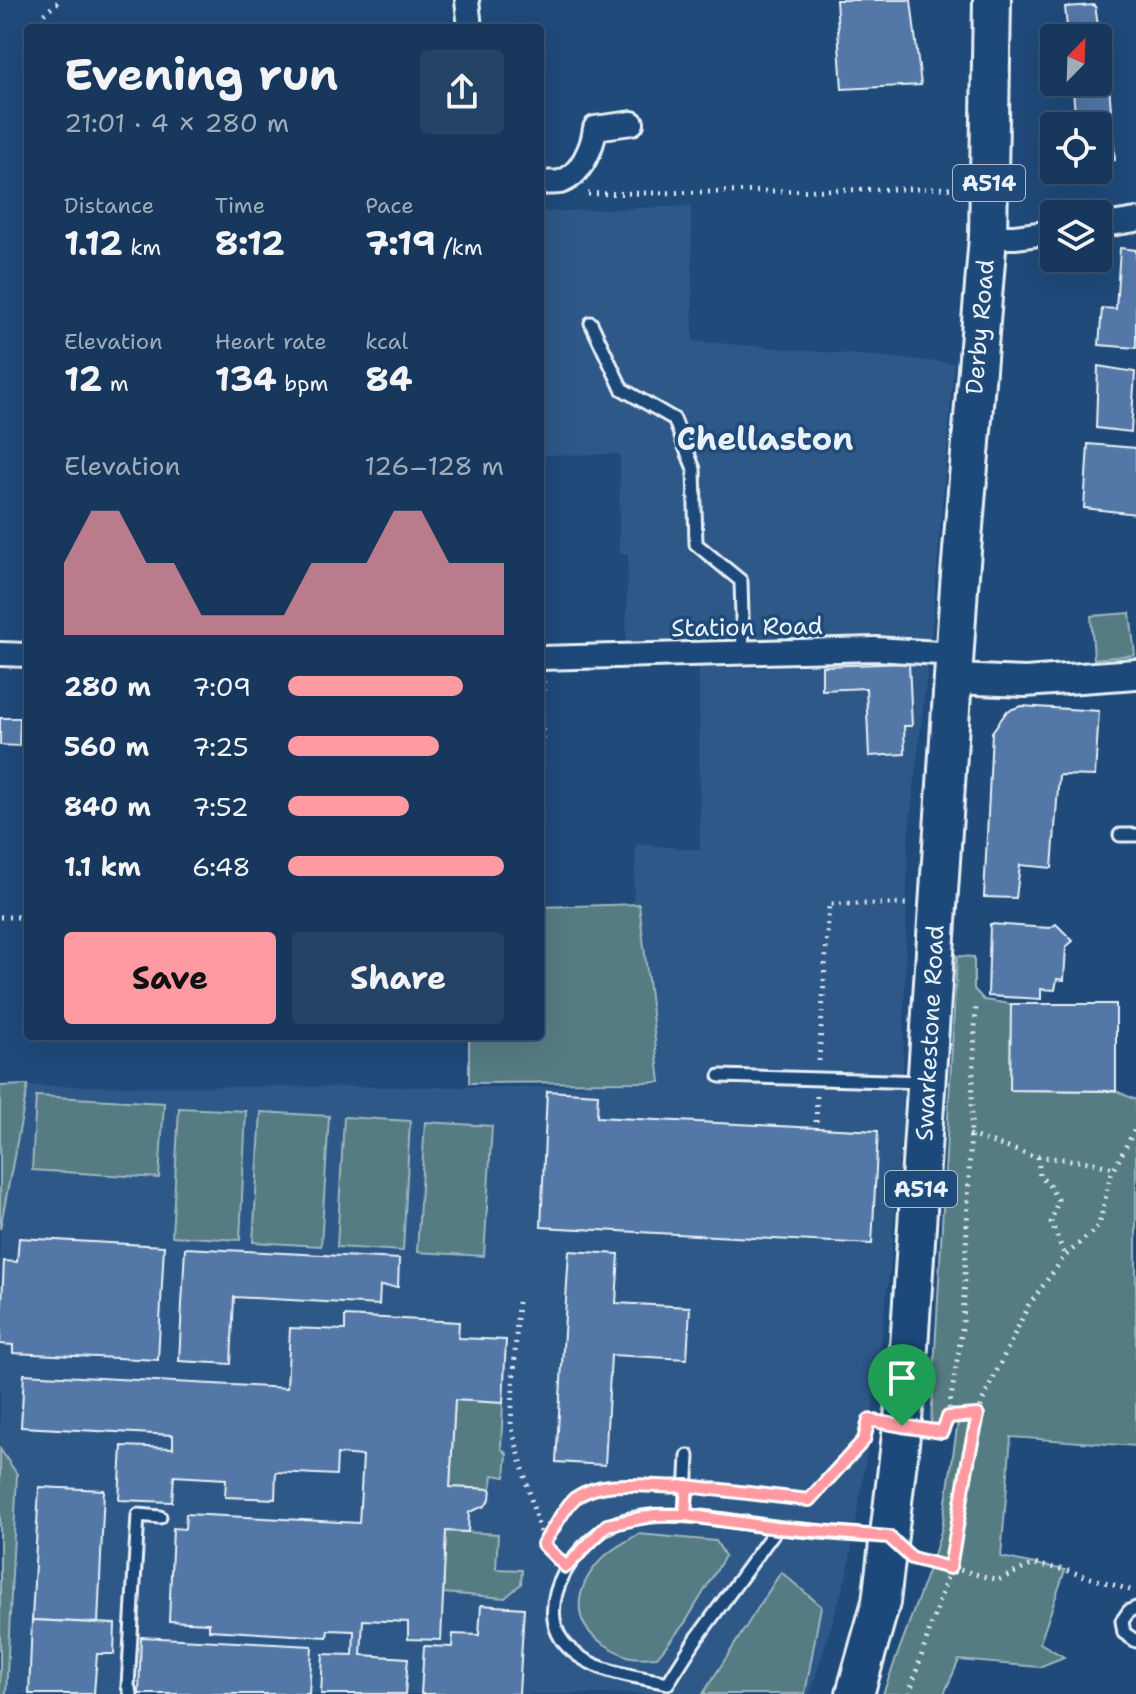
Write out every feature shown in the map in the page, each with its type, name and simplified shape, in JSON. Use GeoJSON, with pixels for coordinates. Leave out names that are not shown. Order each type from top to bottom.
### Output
{"type":"FeatureCollection","features":[{"type":"Feature","properties":{"kind":"main road","name":"Derby Road"},"geometry":{"type":"LineString","coordinates":[[954,666],[988,237],[992,0]]}},
{"type":"Feature","properties":{"kind":"main road","name":"Swarkestone Road"},"geometry":{"type":"LineString","coordinates":[[855,1694],[881,1602],[902,1426],[928,1082],[954,666]]}},
{"type":"Feature","properties":{"kind":"street"},"geometry":{"type":"LineString","coordinates":[[467,0],[470,24]]}},
{"type":"Feature","properties":{"kind":"street"},"geometry":{"type":"LineString","coordinates":[[551,182],[574,173],[593,143],[595,128],[632,123]]}},
{"type":"Feature","properties":{"kind":"street"},"geometry":{"type":"LineString","coordinates":[[1112,224],[1136,220]]}},
{"type":"Feature","properties":{"kind":"street"},"geometry":{"type":"LineString","coordinates":[[988,237],[1040,234]]}},
{"type":"Feature","properties":{"kind":"street","name":"Station Road"},"geometry":{"type":"LineString","coordinates":[[544,658],[876,649],[954,666]]}},
{"type":"Feature","properties":{"kind":"street"},"geometry":{"type":"LineString","coordinates":[[0,654],[24,655]]}},
{"type":"Feature","properties":{"kind":"street"},"geometry":{"type":"LineString","coordinates":[[954,666],[1025,682],[1136,674]]}},
{"type":"Feature","properties":{"kind":"lane"},"geometry":{"type":"LineString","coordinates":[[591,323],[622,389],[674,419],[694,469],[696,544],[741,581],[743,653]]}},
{"type":"Feature","properties":{"kind":"lane"},"geometry":{"type":"LineString","coordinates":[[1120,835],[1136,835]]}},
{"type":"Feature","properties":{"kind":"lane"},"geometry":{"type":"LineString","coordinates":[[720,1076],[928,1082]]}},
{"type":"Feature","properties":{"kind":"lane"},"geometry":{"type":"LineString","coordinates":[[685,1515],[688,1456]]}},
{"type":"Feature","properties":{"kind":"lane"},"geometry":{"type":"LineString","coordinates":[[131,1694],[128,1686],[138,1515],[160,1517]]}},
{"type":"Feature","properties":{"kind":"lane"},"geometry":{"type":"LineString","coordinates":[[668,1683],[608,1670],[587,1662],[568,1648],[557,1633],[553,1610],[556,1591],[566,1567],[607,1525],[655,1515],[685,1515],[777,1528],[889,1537]]}},
{"type":"Feature","properties":{"kind":"lane"},"geometry":{"type":"LineString","coordinates":[[658,1694],[777,1528]]}},
{"type":"Feature","properties":{"kind":"lane"},"geometry":{"type":"LineString","coordinates":[[1136,1608],[1129,1611],[1122,1621],[1124,1633],[1136,1641]]}},
{"type":"Feature","properties":{"kind":"path"},"geometry":{"type":"LineString","coordinates":[[41,24],[40,17],[61,0]]}},
{"type":"Feature","properties":{"kind":"path"},"geometry":{"type":"LineString","coordinates":[[551,182],[589,194],[989,187]]}},
{"type":"Feature","properties":{"kind":"path"},"geometry":{"type":"LineString","coordinates":[[816,1122],[829,904],[937,904]]}},
{"type":"Feature","properties":{"kind":"path"},"geometry":{"type":"LineString","coordinates":[[0,917],[24,917]]}},
{"type":"Feature","properties":{"kind":"path"},"geometry":{"type":"LineString","coordinates":[[543,1544],[575,1498],[612,1484],[664,1488],[687,1486],[809,1500],[864,1440],[869,1420],[942,1432],[948,1417],[963,1323],[976,1005]]}},
{"type":"Feature","properties":{"kind":"path"},"geometry":{"type":"LineString","coordinates":[[909,1694],[950,1568],[978,1415],[992,1378],[1028,1306],[1065,1256],[1099,1226],[1114,1168],[1136,1127]]}},
{"type":"Feature","properties":{"kind":"path"},"geometry":{"type":"LineString","coordinates":[[969,1135],[1038,1157],[1114,1168]]}},
{"type":"Feature","properties":{"kind":"path"},"geometry":{"type":"LineString","coordinates":[[1038,1157],[1040,1177],[1048,1183],[1058,1200],[1051,1222],[1065,1256]]}},
{"type":"Feature","properties":{"kind":"path"},"geometry":{"type":"LineString","coordinates":[[518,1302],[511,1424],[543,1544],[566,1567]]}},
{"type":"Feature","properties":{"kind":"path"},"geometry":{"type":"LineString","coordinates":[[948,1417],[978,1415]]}},
{"type":"Feature","properties":{"kind":"path"},"geometry":{"type":"LineString","coordinates":[[889,1537],[912,1558],[998,1580],[1034,1564],[1065,1570],[1136,1592]]}},
{"type":"Feature","properties":{"kind":"shaded area"},"geometry":{"type":"Polygon","coordinates":[[[691,206],[693,341],[954,363],[931,639],[908,838],[902,1121],[891,1260],[868,1445],[848,1571],[810,1694],[0,1694],[0,1086],[530,1087],[660,1082],[638,904],[633,905],[636,844],[700,850],[699,667],[751,668],[838,663],[840,641],[626,643],[628,554],[619,553],[620,454],[544,455],[544,212],[691,206]]]}},
{"type":"Feature","properties":{"kind":"green space"},"geometry":{"type":"Polygon","coordinates":[[[1130,613],[1135,655],[1094,659],[1091,616],[1130,613]]]}},
{"type":"Feature","properties":{"kind":"green space"},"geometry":{"type":"Polygon","coordinates":[[[639,904],[660,1082],[469,1083],[469,1040],[544,1040],[544,907],[639,904]]]}},
{"type":"Feature","properties":{"kind":"green space"},"geometry":{"type":"Polygon","coordinates":[[[957,956],[974,957],[974,989],[984,1000],[1011,1004],[1011,1090],[1116,1091],[1136,1100],[1136,1446],[1011,1437],[1001,1557],[1065,1570],[1040,1643],[1064,1657],[1039,1667],[959,1660],[944,1694],[883,1694],[942,1528],[958,1422],[931,1424],[957,956]]]}},
{"type":"Feature","properties":{"kind":"green space"},"geometry":{"type":"Polygon","coordinates":[[[28,1085],[0,1229],[0,1086],[28,1085]]]}},
{"type":"Feature","properties":{"kind":"green space"},"geometry":{"type":"Polygon","coordinates":[[[36,1096],[164,1103],[159,1178],[32,1170],[36,1096]]]}},
{"type":"Feature","properties":{"kind":"green space"},"geometry":{"type":"Polygon","coordinates":[[[179,1108],[246,1111],[240,1240],[172,1236],[179,1108]]]}},
{"type":"Feature","properties":{"kind":"green space"},"geometry":{"type":"Polygon","coordinates":[[[261,1112],[329,1116],[321,1246],[253,1242],[261,1112]]]}},
{"type":"Feature","properties":{"kind":"green space"},"geometry":{"type":"Polygon","coordinates":[[[344,1117],[410,1121],[403,1251],[337,1247],[344,1117]]]}},
{"type":"Feature","properties":{"kind":"green space"},"geometry":{"type":"Polygon","coordinates":[[[425,1122],[492,1126],[484,1256],[417,1252],[425,1122]]]}},
{"type":"Feature","properties":{"kind":"green space"},"geometry":{"type":"Polygon","coordinates":[[[455,1400],[503,1403],[501,1448],[507,1454],[505,1477],[493,1475],[491,1489],[450,1487],[455,1400]]]}},
{"type":"Feature","properties":{"kind":"green space"},"geometry":{"type":"Polygon","coordinates":[[[0,1449],[17,1474],[6,1694],[0,1694],[0,1449]]]}},
{"type":"Feature","properties":{"kind":"green space"},"geometry":{"type":"Polygon","coordinates":[[[446,1531],[498,1534],[496,1569],[522,1570],[521,1584],[505,1598],[443,1593],[446,1531]]]}},
{"type":"Feature","properties":{"kind":"green space"},"geometry":{"type":"Polygon","coordinates":[[[638,1534],[716,1541],[725,1556],[685,1623],[657,1657],[629,1656],[612,1649],[592,1635],[580,1613],[583,1589],[596,1566],[610,1552],[638,1534]]]}},
{"type":"Feature","properties":{"kind":"green space"},"geometry":{"type":"Polygon","coordinates":[[[781,1572],[821,1606],[805,1694],[703,1694],[781,1572]]]}},
{"type":"Feature","properties":{"kind":"building"},"geometry":{"type":"Polygon","coordinates":[[[836,0],[911,0],[921,85],[842,89],[836,0]]]}},
{"type":"Feature","properties":{"kind":"building"},"geometry":{"type":"Polygon","coordinates":[[[1095,5],[1098,24],[1067,24],[1065,7],[1095,5]]]}},
{"type":"Feature","properties":{"kind":"building"},"geometry":{"type":"Polygon","coordinates":[[[1074,96],[1110,96],[1111,112],[1075,112],[1074,96]]]}},
{"type":"Feature","properties":{"kind":"building"},"geometry":{"type":"Polygon","coordinates":[[[1112,122],[1115,160],[1112,160],[1112,122]]]}},
{"type":"Feature","properties":{"kind":"building"},"geometry":{"type":"Polygon","coordinates":[[[1120,248],[1136,250],[1136,348],[1099,345],[1102,308],[1116,309],[1120,248]]]}},
{"type":"Feature","properties":{"kind":"building"},"geometry":{"type":"Polygon","coordinates":[[[1098,366],[1135,372],[1131,432],[1096,428],[1098,366]]]}},
{"type":"Feature","properties":{"kind":"building"},"geometry":{"type":"Polygon","coordinates":[[[1088,444],[1136,448],[1136,514],[1084,508],[1088,444]]]}},
{"type":"Feature","properties":{"kind":"building"},"geometry":{"type":"Polygon","coordinates":[[[909,663],[912,726],[904,726],[905,754],[869,756],[866,688],[822,690],[822,666],[909,663]]]}},
{"type":"Feature","properties":{"kind":"building"},"geometry":{"type":"Polygon","coordinates":[[[1021,706],[1099,711],[1095,776],[1059,775],[1052,868],[1020,865],[1016,898],[984,897],[992,732],[1007,711],[1021,706]]]}},
{"type":"Feature","properties":{"kind":"building"},"geometry":{"type":"Polygon","coordinates":[[[0,718],[20,718],[19,746],[0,745],[0,718]]]}},
{"type":"Feature","properties":{"kind":"building"},"geometry":{"type":"Polygon","coordinates":[[[990,924],[1050,928],[1056,924],[1073,941],[1066,947],[1064,980],[1057,979],[1055,990],[1041,989],[1041,999],[988,996],[990,924]]]}},
{"type":"Feature","properties":{"kind":"building"},"geometry":{"type":"Polygon","coordinates":[[[1011,1004],[1116,1004],[1116,1091],[1010,1090],[1011,1004]]]}},
{"type":"Feature","properties":{"kind":"building"},"geometry":{"type":"Polygon","coordinates":[[[547,1091],[598,1094],[597,1117],[878,1131],[872,1244],[541,1227],[547,1091]]]}},
{"type":"Feature","properties":{"kind":"building"},"geometry":{"type":"Polygon","coordinates":[[[19,1238],[164,1246],[158,1360],[13,1353],[13,1345],[0,1344],[4,1261],[17,1262],[19,1238]]]}},
{"type":"Feature","properties":{"kind":"building"},"geometry":{"type":"Polygon","coordinates":[[[185,1248],[399,1259],[398,1287],[380,1286],[379,1305],[234,1297],[231,1364],[179,1361],[185,1248]]]}},
{"type":"Feature","properties":{"kind":"building"},"geometry":{"type":"Polygon","coordinates":[[[569,1251],[619,1254],[616,1303],[690,1307],[687,1359],[611,1355],[605,1465],[556,1462],[569,1251]]]}},
{"type":"Feature","properties":{"kind":"building"},"geometry":{"type":"Polygon","coordinates":[[[345,1316],[459,1322],[458,1338],[506,1340],[503,1403],[455,1400],[450,1487],[491,1489],[485,1506],[469,1512],[468,1532],[446,1531],[441,1640],[408,1639],[408,1622],[363,1620],[361,1655],[408,1658],[405,1694],[321,1694],[323,1654],[353,1655],[354,1631],[328,1630],[327,1637],[209,1630],[209,1623],[169,1621],[173,1528],[185,1529],[186,1514],[359,1523],[363,1456],[337,1454],[336,1475],[276,1472],[275,1499],[225,1497],[226,1479],[174,1476],[172,1502],[119,1500],[122,1446],[173,1448],[173,1435],[21,1427],[24,1374],[287,1388],[290,1328],[345,1330],[345,1316]]]}},
{"type":"Feature","properties":{"kind":"building"},"geometry":{"type":"Polygon","coordinates":[[[39,1487],[104,1490],[98,1623],[32,1620],[39,1487]]]}},
{"type":"Feature","properties":{"kind":"building"},"geometry":{"type":"Polygon","coordinates":[[[481,1605],[524,1608],[519,1694],[421,1694],[424,1646],[452,1647],[453,1634],[479,1635],[481,1605]]]}},
{"type":"Feature","properties":{"kind":"building"},"geometry":{"type":"Polygon","coordinates":[[[32,1620],[115,1624],[114,1654],[97,1654],[94,1694],[29,1694],[32,1620]]]}},
{"type":"Feature","properties":{"kind":"building"},"geometry":{"type":"Polygon","coordinates":[[[141,1637],[312,1646],[309,1694],[139,1694],[141,1637]]]}},
{"type":"Feature","properties":{"kind":"district","name":"Chellaston"},"geometry":{"type":"Point","coordinates":[765,439]}},
{"type":"Feature","properties":{"kind":"route"},"geometry":{"type":"LineString","coordinates":[[902,1426],[869,1420],[864,1440],[809,1500],[687,1486],[685,1515],[655,1515],[607,1525],[566,1567],[543,1544],[575,1498],[612,1484],[664,1488],[687,1486],[685,1515],[777,1528],[889,1537],[912,1558],[950,1568],[978,1415],[948,1417],[942,1432],[902,1426]]}}]}
